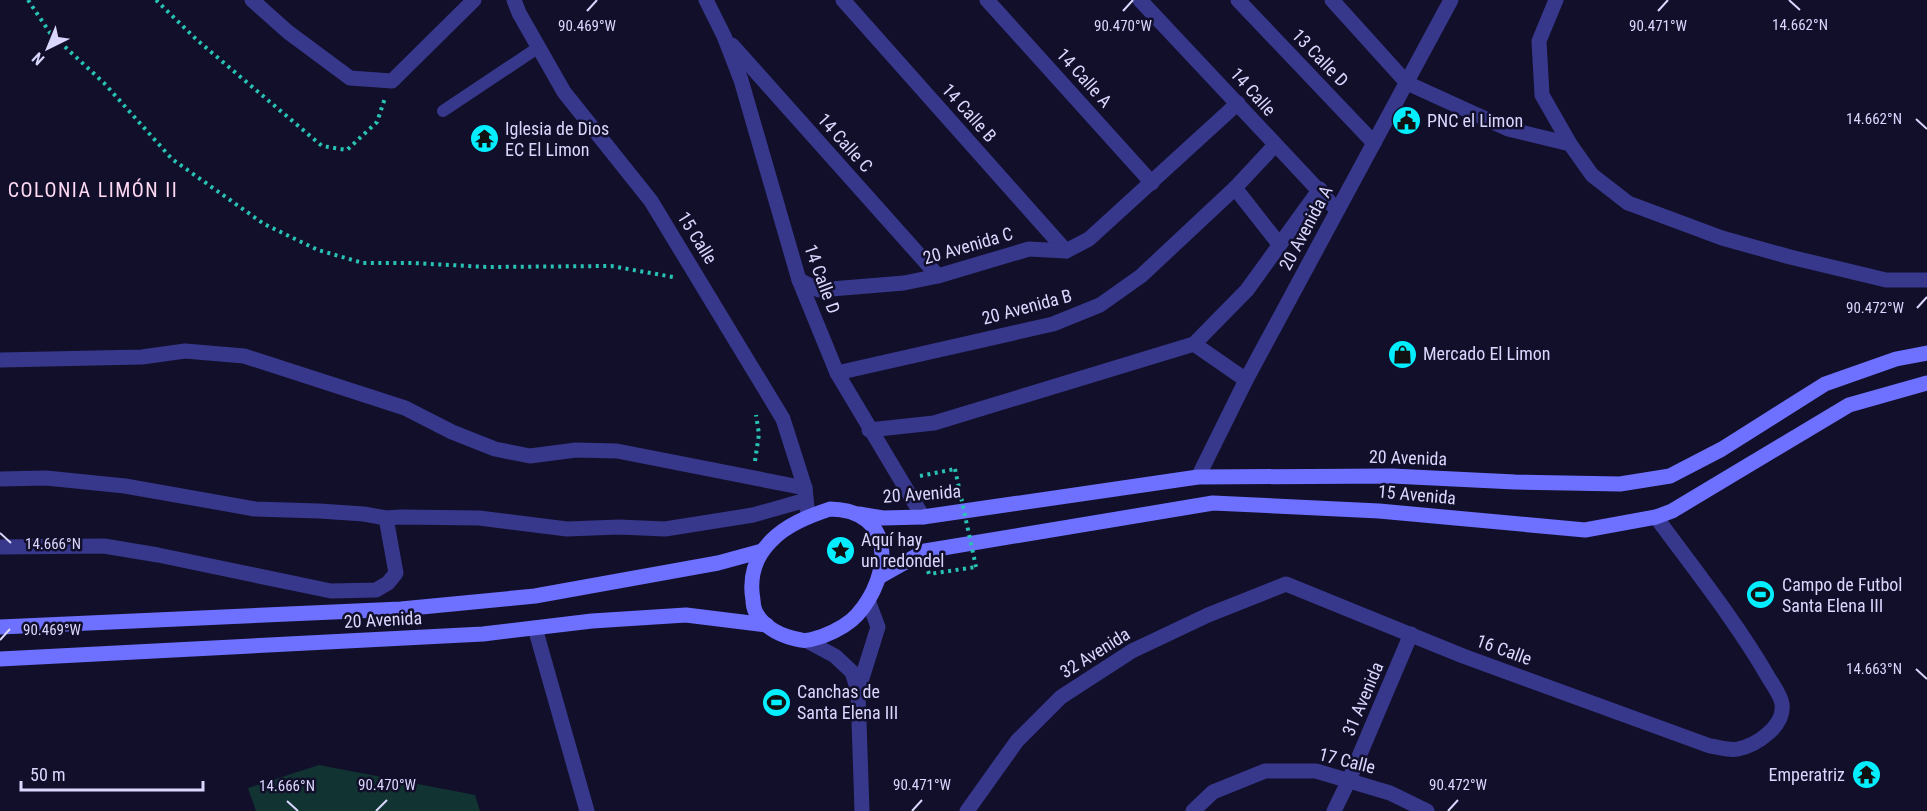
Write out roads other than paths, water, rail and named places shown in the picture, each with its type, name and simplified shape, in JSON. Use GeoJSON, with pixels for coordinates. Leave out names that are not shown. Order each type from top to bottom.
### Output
{"type":"FeatureCollection","features":[{"type":"Feature","properties":{"kind":"main road","name":"20 Avenida"},"geometry":{"type":"LineString","coordinates":[[859,514],[883,518],[923,517],[1198,477],[1392,476],[1620,484],[1670,476],[1722,449],[1825,384],[1927,352]]}},
{"type":"Feature","properties":{"kind":"main road","name":"15 Avenida"},"geometry":{"type":"LineString","coordinates":[[879,577],[925,551],[1213,503],[1379,511],[1586,530],[1656,517],[1672,511],[1849,405],[1927,383]]}},
{"type":"Feature","properties":{"kind":"main road"},"geometry":{"type":"LineString","coordinates":[[830,509],[859,514],[877,530],[884,551],[879,577],[868,600],[857,615],[837,631],[807,641],[785,637],[767,625],[755,612],[750,585],[762,551],[772,540],[808,517],[830,509]]}},
{"type":"Feature","properties":{"kind":"main road","name":"20 Avenida"},"geometry":{"type":"LineString","coordinates":[[0,627],[401,609],[535,596],[718,563],[762,551]]}},
{"type":"Feature","properties":{"kind":"main road","name":"20 Avenida"},"geometry":{"type":"LineString","coordinates":[[0,659],[483,634],[592,621],[686,615],[767,625]]}},
{"type":"Feature","properties":{"kind":"street"},"geometry":{"type":"LineString","coordinates":[[252,0],[288,32],[350,78],[392,81],[474,0]]}},
{"type":"Feature","properties":{"kind":"street","name":"15 Calle"},"geometry":{"type":"LineString","coordinates":[[514,0],[564,92],[651,201],[783,419],[806,494],[808,517]]}},
{"type":"Feature","properties":{"kind":"street"},"geometry":{"type":"LineString","coordinates":[[706,0],[724,36]]}},
{"type":"Feature","properties":{"kind":"street","name":"14 Calle B"},"geometry":{"type":"LineString","coordinates":[[843,0],[1066,252]]}},
{"type":"Feature","properties":{"kind":"street","name":"14 Calle A"},"geometry":{"type":"LineString","coordinates":[[987,0],[1152,183]]}},
{"type":"Feature","properties":{"kind":"street","name":"14 Calle"},"geometry":{"type":"LineString","coordinates":[[1140,0],[1275,145],[1320,189],[1337,210]]}},
{"type":"Feature","properties":{"kind":"street","name":"13 Calle D"},"geometry":{"type":"LineString","coordinates":[[1238,0],[1374,143]]}},
{"type":"Feature","properties":{"kind":"street"},"geometry":{"type":"LineString","coordinates":[[1332,0],[1407,83],[1508,129],[1570,144]]}},
{"type":"Feature","properties":{"kind":"street","name":"20 Avenida A"},"geometry":{"type":"LineString","coordinates":[[1198,477],[1246,380],[1451,0]]}},
{"type":"Feature","properties":{"kind":"street"},"geometry":{"type":"LineString","coordinates":[[1556,0],[1539,41],[1542,95],[1570,144],[1592,175],[1628,203],[1722,238],[1790,257],[1886,280],[1927,280]]}},
{"type":"Feature","properties":{"kind":"street","name":"14 Calle C"},"geometry":{"type":"LineString","coordinates":[[724,36],[938,276]]}},
{"type":"Feature","properties":{"kind":"street","name":"14 Calle D"},"geometry":{"type":"LineString","coordinates":[[724,36],[741,80],[799,280],[837,373],[923,517]]}},
{"type":"Feature","properties":{"kind":"street"},"geometry":{"type":"LineString","coordinates":[[1066,252],[1089,239],[1238,103]]}},
{"type":"Feature","properties":{"kind":"street","name":"20 Avenida B"},"geometry":{"type":"LineString","coordinates":[[837,373],[1053,324],[1100,305],[1141,276],[1235,188],[1275,145]]}},
{"type":"Feature","properties":{"kind":"street"},"geometry":{"type":"LineString","coordinates":[[1235,188],[1279,244]]}},
{"type":"Feature","properties":{"kind":"street","name":"20 Avenida A"},"geometry":{"type":"LineString","coordinates":[[869,430],[934,423],[1194,344],[1247,290],[1320,189]]}},
{"type":"Feature","properties":{"kind":"street","name":"20 Avenida C"},"geometry":{"type":"LineString","coordinates":[[799,280],[819,290],[904,283],[938,276],[1029,249],[1066,252]]}},
{"type":"Feature","properties":{"kind":"street"},"geometry":{"type":"LineString","coordinates":[[1194,344],[1246,380]]}},
{"type":"Feature","properties":{"kind":"street"},"geometry":{"type":"LineString","coordinates":[[0,360],[142,357],[186,351],[244,357],[405,408],[452,432],[495,449],[530,456],[576,450],[617,451],[753,477],[806,494]]}},
{"type":"Feature","properties":{"kind":"street"},"geometry":{"type":"LineString","coordinates":[[0,479],[46,478],[125,486],[255,508],[319,510],[387,518],[479,518],[567,529],[619,527],[665,529],[753,515],[806,494]]}},
{"type":"Feature","properties":{"kind":"street","name":"16 Calle"},"geometry":{"type":"LineString","coordinates":[[1286,584],[1463,656],[1710,746],[1736,750],[1753,744],[1771,731],[1782,717],[1782,702],[1761,664],[1656,517]]}},
{"type":"Feature","properties":{"kind":"street","name":"20 Avenida"},"geometry":{"type":"LineString","coordinates":[[0,548],[104,546],[331,591],[376,590],[396,573],[387,518]]}},
{"type":"Feature","properties":{"kind":"street","name":"32 Avenida"},"geometry":{"type":"LineString","coordinates":[[967,811],[1017,741],[1061,697],[1132,651],[1208,615],[1286,584]]}},
{"type":"Feature","properties":{"kind":"street"},"geometry":{"type":"LineString","coordinates":[[858,691],[878,627],[868,600]]}},
{"type":"Feature","properties":{"kind":"street"},"geometry":{"type":"LineString","coordinates":[[535,628],[587,811]]}},
{"type":"Feature","properties":{"kind":"street","name":"31 Avenida"},"geometry":{"type":"LineString","coordinates":[[1334,811],[1411,634]]}},
{"type":"Feature","properties":{"kind":"street"},"geometry":{"type":"LineString","coordinates":[[807,641],[835,656],[852,672],[858,691],[862,811]]}},
{"type":"Feature","properties":{"kind":"street","name":"17 Calle"},"geometry":{"type":"LineString","coordinates":[[1193,811],[1213,792],[1265,771],[1316,771],[1390,793],[1427,811]]}},
{"type":"Feature","properties":{"kind":"lane"},"geometry":{"type":"LineString","coordinates":[[443,111],[539,47]]}},
{"type":"Feature","properties":{"kind":"place","name":"PNC el Limon"},"geometry":{"type":"Point","coordinates":[1406,121]}},
{"type":"Feature","properties":{"kind":"place","name":"Iglesia de Dios EC El Limon"},"geometry":{"type":"Point","coordinates":[484,139]}},
{"type":"Feature","properties":{"kind":"place","name":"Mercado El Limon"},"geometry":{"type":"Point","coordinates":[1402,354]}},
{"type":"Feature","properties":{"kind":"place","name":"Aquí hay un redondel"},"geometry":{"type":"Point","coordinates":[840,550]}},
{"type":"Feature","properties":{"kind":"place","name":"Campo de Futbol Santa Elena III"},"geometry":{"type":"Point","coordinates":[1761,595]}},
{"type":"Feature","properties":{"kind":"place","name":"Canchas de Santa Elena III"},"geometry":{"type":"Point","coordinates":[776,702]}},
{"type":"Feature","properties":{"kind":"place","name":"Emperatriz"},"geometry":{"type":"Point","coordinates":[1866,775]}},
{"type":"Feature","properties":{"kind":"district","name":"COLONIA LIMÓN II"},"geometry":{"type":"Point","coordinates":[93,190]}}]}
